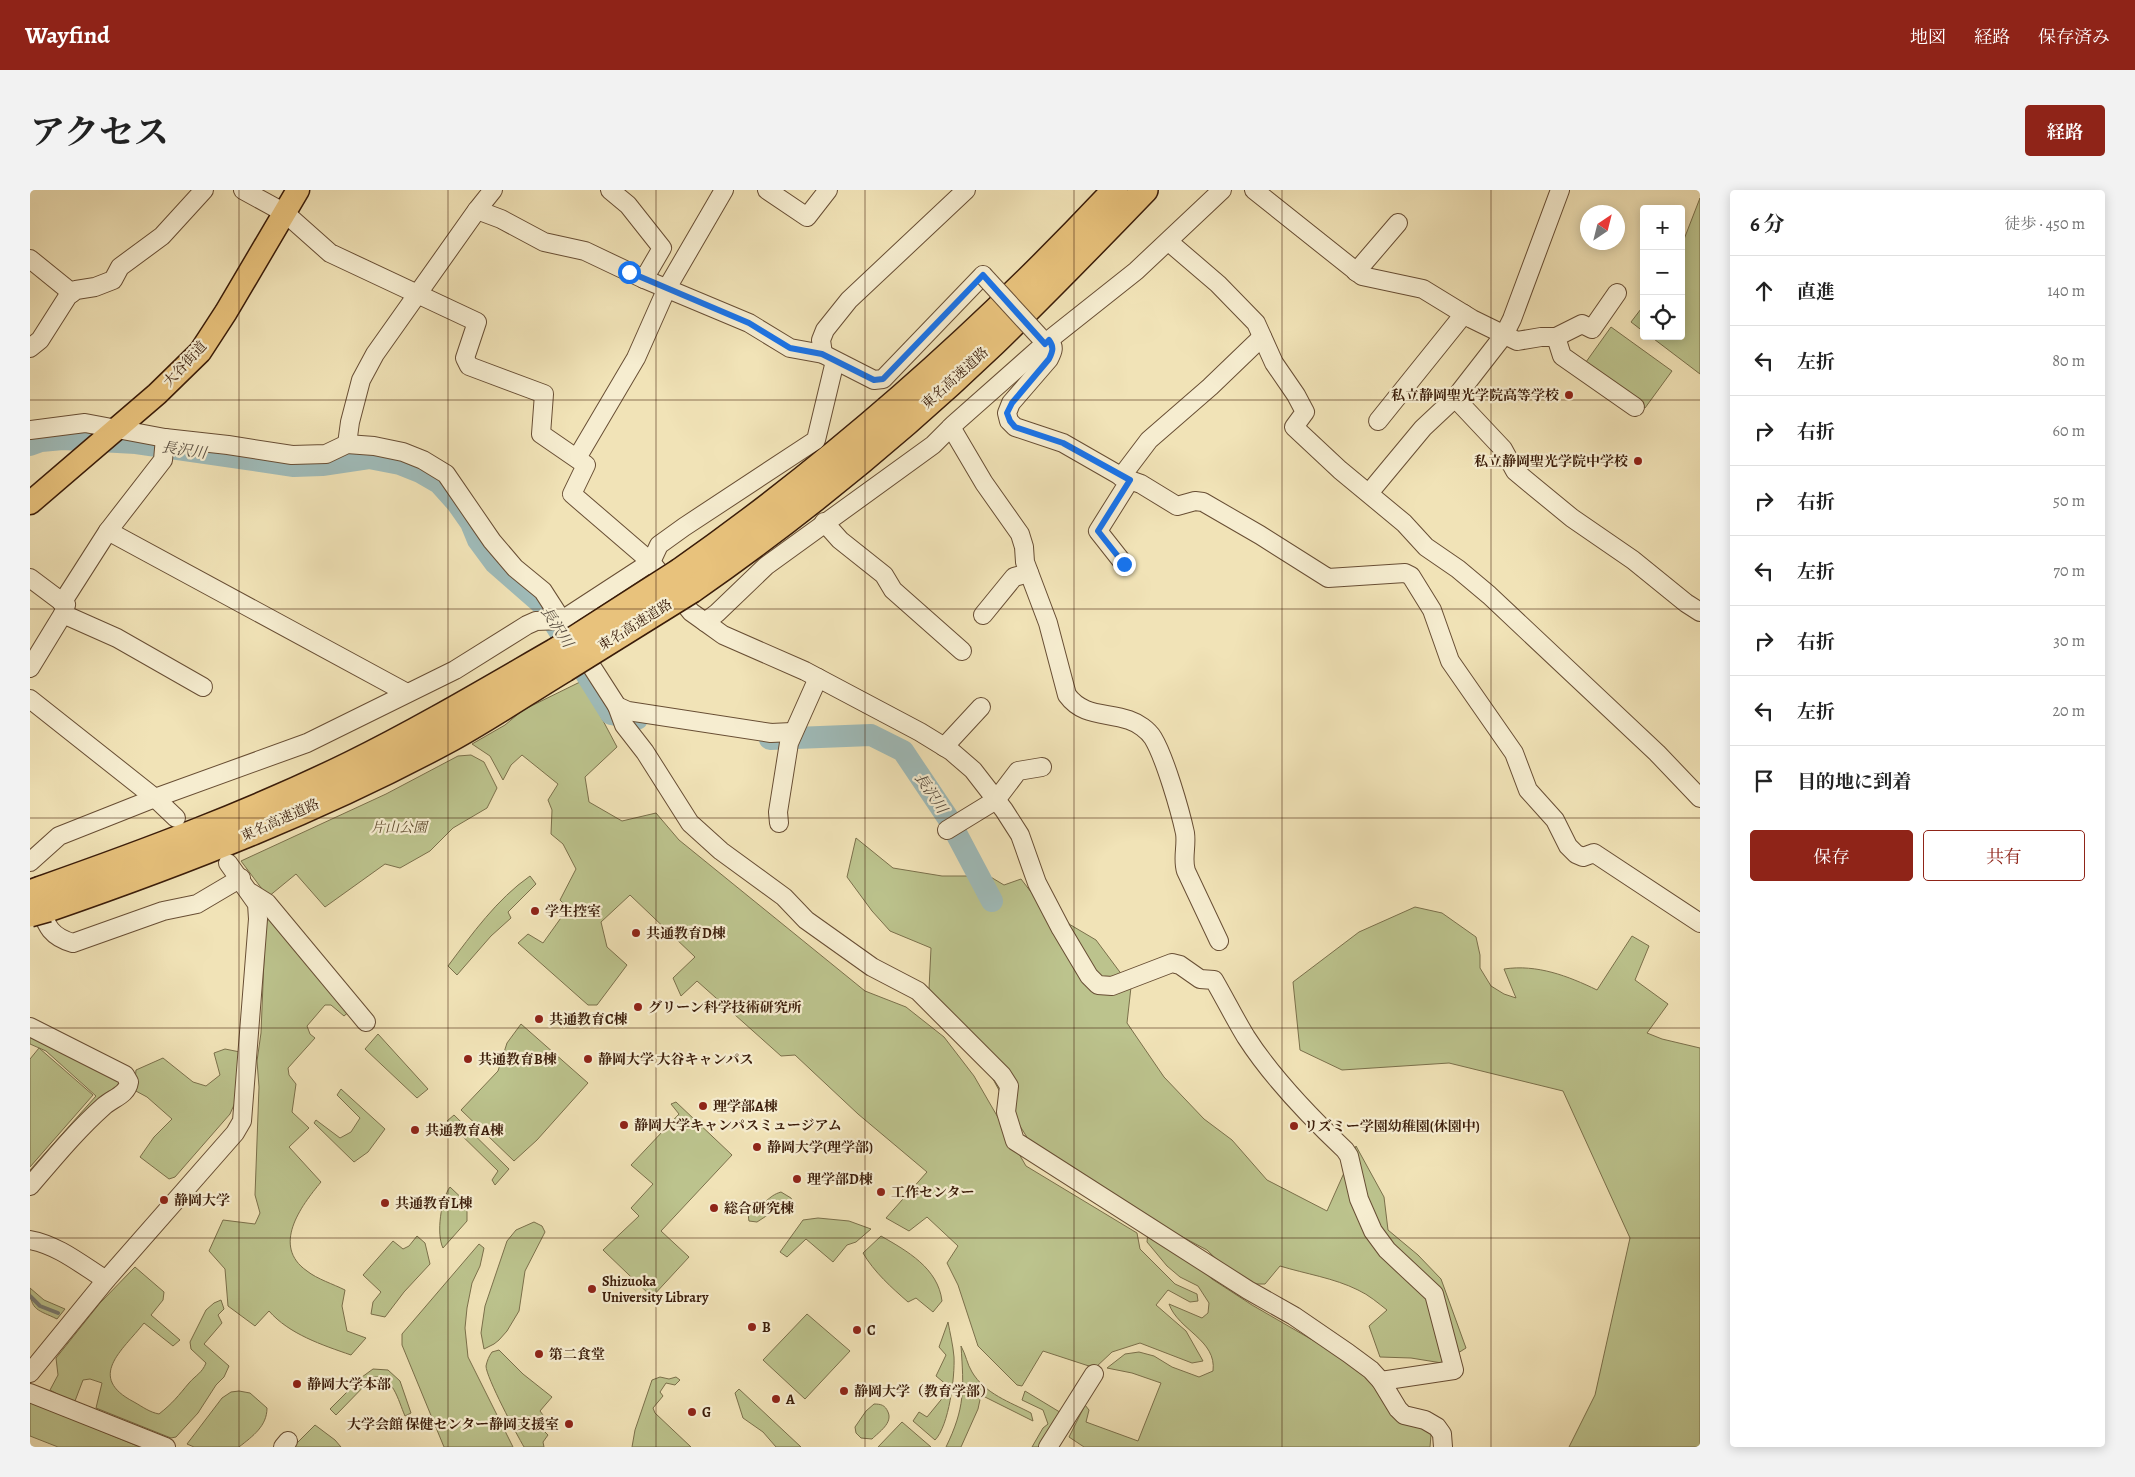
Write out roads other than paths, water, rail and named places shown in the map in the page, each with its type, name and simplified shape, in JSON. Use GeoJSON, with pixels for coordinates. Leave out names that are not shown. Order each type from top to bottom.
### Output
{"type":"FeatureCollection","features":[{"type":"Feature","properties":{"kind":"highway","name":"東名高速道路"},"geometry":{"type":"LineString","coordinates":[[686,580],[742,528],[814,470],[955,350],[1029,280],[1115,190]]}},
{"type":"Feature","properties":{"kind":"highway","name":"東名高速道路"},"geometry":{"type":"LineString","coordinates":[[36,898],[220,847],[351,789],[452,737],[561,660],[686,580],[761,541],[850,469],[925,405],[992,344],[1145,190]]}},
{"type":"Feature","properties":{"kind":"main road","name":"大谷街道"},"geometry":{"type":"LineString","coordinates":[[30,503],[175,378],[200,352],[226,312],[298,190]]}},
{"type":"Feature","properties":{"kind":"street"},"geometry":{"type":"LineString","coordinates":[[30,348],[40,340],[72,293],[113,280],[120,267],[162,236],[204,190]]}},
{"type":"Feature","properties":{"kind":"street"},"geometry":{"type":"LineString","coordinates":[[243,190],[285,212],[330,253],[477,322],[464,358],[469,366],[544,394],[541,434],[586,465],[572,494],[651,562],[691,612],[723,635],[818,678],[944,747],[973,770],[1020,835],[1037,883],[1061,930],[1089,976],[1098,985],[1112,986],[1172,963],[1180,965],[1200,979],[1214,980],[1246,1038],[1298,1102],[1349,1156],[1359,1199],[1373,1230],[1387,1250],[1434,1294],[1454,1370],[1381,1381]]}},
{"type":"Feature","properties":{"kind":"street"},"geometry":{"type":"LineString","coordinates":[[347,444],[350,422],[361,380],[375,354],[493,190]]}},
{"type":"Feature","properties":{"kind":"street"},"geometry":{"type":"LineString","coordinates":[[610,190],[628,205],[662,248],[644,279]]}},
{"type":"Feature","properties":{"kind":"street"},"geometry":{"type":"LineString","coordinates":[[577,458],[636,358],[667,288],[724,190]]}},
{"type":"Feature","properties":{"kind":"street"},"geometry":{"type":"LineString","coordinates":[[767,190],[807,217],[828,190]]}},
{"type":"Feature","properties":{"kind":"street"},"geometry":{"type":"LineString","coordinates":[[30,862],[59,836],[155,798],[307,743],[455,670],[527,625],[536,621],[562,620],[651,562],[659,545],[816,440],[829,358],[821,340],[825,330],[850,300],[966,190]]}},
{"type":"Feature","properties":{"kind":"street"},"geometry":{"type":"LineString","coordinates":[[704,622],[717,613],[766,566],[824,522],[933,445],[1044,340],[1098,304],[1169,242],[1222,190]]}},
{"type":"Feature","properties":{"kind":"street"},"geometry":{"type":"LineString","coordinates":[[1369,493],[1423,428],[1455,398],[1504,335],[1512,319],[1560,190]]}},
{"type":"Feature","properties":{"kind":"street"},"geometry":{"type":"LineString","coordinates":[[1265,194],[1362,276],[1423,290],[1464,314],[1517,341],[1540,337],[1556,338],[1582,324],[1592,329],[1617,293]]}},
{"type":"Feature","properties":{"kind":"street"},"geometry":{"type":"LineString","coordinates":[[477,210],[501,219],[544,242],[577,247],[644,279],[749,323],[790,348],[829,358],[874,380],[883,379],[983,275],[1044,340],[1053,345],[1049,359],[1012,403],[1007,413],[1015,427],[1063,443],[1126,478],[1141,484],[1177,506],[1195,501],[1203,502],[1328,578],[1405,573],[1411,576],[1432,610],[1450,661],[1514,753],[1528,790],[1555,820],[1568,846],[1576,854],[1583,857],[1594,853],[1700,923]]}},
{"type":"Feature","properties":{"kind":"street"},"geometry":{"type":"LineString","coordinates":[[1356,272],[1398,223]]}},
{"type":"Feature","properties":{"kind":"street"},"geometry":{"type":"LineString","coordinates":[[1169,242],[1218,284],[1256,323],[1274,363],[1305,412],[1294,427],[1340,470],[1404,523],[1426,547],[1489,595],[1657,752],[1700,798]]}},
{"type":"Feature","properties":{"kind":"street"},"geometry":{"type":"LineString","coordinates":[[30,260],[72,293]]}},
{"type":"Feature","properties":{"kind":"street"},"geometry":{"type":"LineString","coordinates":[[1378,421],[1464,314]]}},
{"type":"Feature","properties":{"kind":"street"},"geometry":{"type":"LineString","coordinates":[[1124,564],[1098,531],[1149,440],[1210,387],[1262,337]]}},
{"type":"Feature","properties":{"kind":"street"},"geometry":{"type":"LineString","coordinates":[[1556,338],[1562,356],[1634,407]]}},
{"type":"Feature","properties":{"kind":"street"},"geometry":{"type":"LineString","coordinates":[[1455,398],[1502,449],[1516,471],[1533,486],[1572,518],[1633,560],[1700,612]]}},
{"type":"Feature","properties":{"kind":"street"},"geometry":{"type":"LineString","coordinates":[[30,430],[85,423],[165,439],[228,445],[292,455],[326,454],[347,444],[374,446],[403,452],[423,460],[446,474],[492,541],[515,568],[544,591],[617,706],[624,725],[645,752],[690,823],[721,851],[784,897],[806,920],[872,967],[918,991],[1002,1074],[1009,1086],[1006,1112],[1015,1141],[1248,1290],[1294,1316],[1371,1370],[1381,1381],[1398,1409],[1404,1415],[1425,1420],[1437,1427],[1442,1434],[1443,1447]]}},
{"type":"Feature","properties":{"kind":"street"},"geometry":{"type":"LineString","coordinates":[[950,427],[984,483],[1020,534],[1029,573],[1048,624],[1067,695],[1073,703],[1085,711],[1129,720],[1152,736],[1160,753],[1181,818],[1185,835],[1183,863],[1219,941]]}},
{"type":"Feature","properties":{"kind":"street"},"geometry":{"type":"LineString","coordinates":[[30,668],[62,608],[108,530],[163,460],[165,439]]}},
{"type":"Feature","properties":{"kind":"street"},"geometry":{"type":"LineString","coordinates":[[824,522],[840,540],[884,575],[893,590],[962,651]]}},
{"type":"Feature","properties":{"kind":"street"},"geometry":{"type":"LineString","coordinates":[[108,530],[408,694]]}},
{"type":"Feature","properties":{"kind":"street"},"geometry":{"type":"LineString","coordinates":[[983,615],[1014,577],[1029,573]]}},
{"type":"Feature","properties":{"kind":"street"},"geometry":{"type":"LineString","coordinates":[[30,578],[62,608],[203,687]]}},
{"type":"Feature","properties":{"kind":"street"},"geometry":{"type":"LineString","coordinates":[[779,823],[778,812],[791,736],[818,678]]}},
{"type":"Feature","properties":{"kind":"street"},"geometry":{"type":"LineString","coordinates":[[30,699],[155,798],[176,818]]}},
{"type":"Feature","properties":{"kind":"street"},"geometry":{"type":"LineString","coordinates":[[617,706],[628,711],[791,736]]}},
{"type":"Feature","properties":{"kind":"street"},"geometry":{"type":"LineString","coordinates":[[944,747],[981,707]]}},
{"type":"Feature","properties":{"kind":"street"},"geometry":{"type":"LineString","coordinates":[[952,827],[996,800],[1018,771],[1042,767]]}},
{"type":"Feature","properties":{"kind":"street"},"geometry":{"type":"LineString","coordinates":[[30,1373],[106,1280],[235,1133],[242,1121],[258,919],[257,904],[241,878],[228,863]]}},
{"type":"Feature","properties":{"kind":"street"},"geometry":{"type":"LineString","coordinates":[[36,898],[53,934],[73,943],[163,911],[197,904],[241,878]]}},
{"type":"Feature","properties":{"kind":"street"},"geometry":{"type":"LineString","coordinates":[[251,893],[267,903],[366,1022]]}},
{"type":"Feature","properties":{"kind":"street"},"geometry":{"type":"LineString","coordinates":[[30,1027],[125,1076],[129,1082],[125,1091],[108,1103],[79,1130],[30,1186]]}},
{"type":"Feature","properties":{"kind":"street"},"geometry":{"type":"LineString","coordinates":[[30,1240],[55,1248],[106,1280]]}},
{"type":"Feature","properties":{"kind":"street"},"geometry":{"type":"LineString","coordinates":[[1048,1447],[1094,1374]]}},
{"type":"Feature","properties":{"kind":"street"},"geometry":{"type":"LineString","coordinates":[[30,1393],[166,1447]]}},
{"type":"Feature","properties":{"kind":"waterway","name":"長沢川"},"geometry":{"type":"LineString","coordinates":[[30,445],[41,441],[63,439],[136,443],[294,466],[322,465],[369,458],[400,464],[420,472],[439,483],[457,503],[471,523],[478,540],[495,563],[543,605],[611,714],[637,719]]}},
{"type":"Feature","properties":{"kind":"waterway","name":"長沢川"},"geometry":{"type":"LineString","coordinates":[[770,739],[871,735],[903,751],[948,818],[992,901]]}},
{"type":"Feature","properties":{"kind":"waterway"},"geometry":{"type":"LineString","coordinates":[[30,1296],[40,1306],[58,1313]]}},
{"type":"Feature","properties":{"kind":"place","name":"私立静岡聖光学院高等学校"},"geometry":{"type":"Point","coordinates":[1569,395]}},
{"type":"Feature","properties":{"kind":"place","name":"私立静岡聖光学院中学校"},"geometry":{"type":"Point","coordinates":[1638,461]}},
{"type":"Feature","properties":{"kind":"place","name":"学生控室"},"geometry":{"type":"Point","coordinates":[535,911]}},
{"type":"Feature","properties":{"kind":"place","name":"共通教育D棟"},"geometry":{"type":"Point","coordinates":[636,933]}},
{"type":"Feature","properties":{"kind":"place","name":"グリーン科学技術研究所"},"geometry":{"type":"Point","coordinates":[638,1007]}},
{"type":"Feature","properties":{"kind":"place","name":"共通教育C棟"},"geometry":{"type":"Point","coordinates":[539,1019]}},
{"type":"Feature","properties":{"kind":"place","name":"共通教育B棟"},"geometry":{"type":"Point","coordinates":[468,1059]}},
{"type":"Feature","properties":{"kind":"place","name":"静岡大学 大谷キャンパス"},"geometry":{"type":"Point","coordinates":[588,1059]}},
{"type":"Feature","properties":{"kind":"place","name":"理学部A棟"},"geometry":{"type":"Point","coordinates":[703,1106]}},
{"type":"Feature","properties":{"kind":"place","name":"静岡大学キャンパスミュージアム"},"geometry":{"type":"Point","coordinates":[624,1125]}},
{"type":"Feature","properties":{"kind":"place","name":"リズミー学園幼稚園(休園中)"},"geometry":{"type":"Point","coordinates":[1294,1126]}},
{"type":"Feature","properties":{"kind":"place","name":"共通教育A棟"},"geometry":{"type":"Point","coordinates":[415,1130]}},
{"type":"Feature","properties":{"kind":"place","name":"静岡大学(理学部)"},"geometry":{"type":"Point","coordinates":[757,1147]}},
{"type":"Feature","properties":{"kind":"place","name":"理学部D棟"},"geometry":{"type":"Point","coordinates":[797,1179]}},
{"type":"Feature","properties":{"kind":"place","name":"工作センター"},"geometry":{"type":"Point","coordinates":[881,1192]}},
{"type":"Feature","properties":{"kind":"place","name":"静岡大学"},"geometry":{"type":"Point","coordinates":[164,1200]}},
{"type":"Feature","properties":{"kind":"place","name":"共通教育L棟"},"geometry":{"type":"Point","coordinates":[385,1203]}},
{"type":"Feature","properties":{"kind":"place","name":"総合研究棟"},"geometry":{"type":"Point","coordinates":[714,1208]}},
{"type":"Feature","properties":{"kind":"place","name":"Shizuoka University Library"},"geometry":{"type":"Point","coordinates":[592,1289]}},
{"type":"Feature","properties":{"kind":"place","name":"B"},"geometry":{"type":"Point","coordinates":[752,1327]}},
{"type":"Feature","properties":{"kind":"place","name":"C"},"geometry":{"type":"Point","coordinates":[857,1330]}},
{"type":"Feature","properties":{"kind":"place","name":"第二食堂"},"geometry":{"type":"Point","coordinates":[539,1354]}},
{"type":"Feature","properties":{"kind":"place","name":"静岡大学本部"},"geometry":{"type":"Point","coordinates":[297,1384]}},
{"type":"Feature","properties":{"kind":"place","name":"静岡大学（教育学部）"},"geometry":{"type":"Point","coordinates":[844,1391]}},
{"type":"Feature","properties":{"kind":"place","name":"A"},"geometry":{"type":"Point","coordinates":[776,1399]}},
{"type":"Feature","properties":{"kind":"place","name":"G"},"geometry":{"type":"Point","coordinates":[692,1412]}},
{"type":"Feature","properties":{"kind":"place","name":"大学会館 保健センター静岡支援室"},"geometry":{"type":"Point","coordinates":[569,1424]}},
{"type":"Feature","properties":{"kind":"park label","name":"片山公園"},"geometry":{"type":"Point","coordinates":[399,827]}}]}
